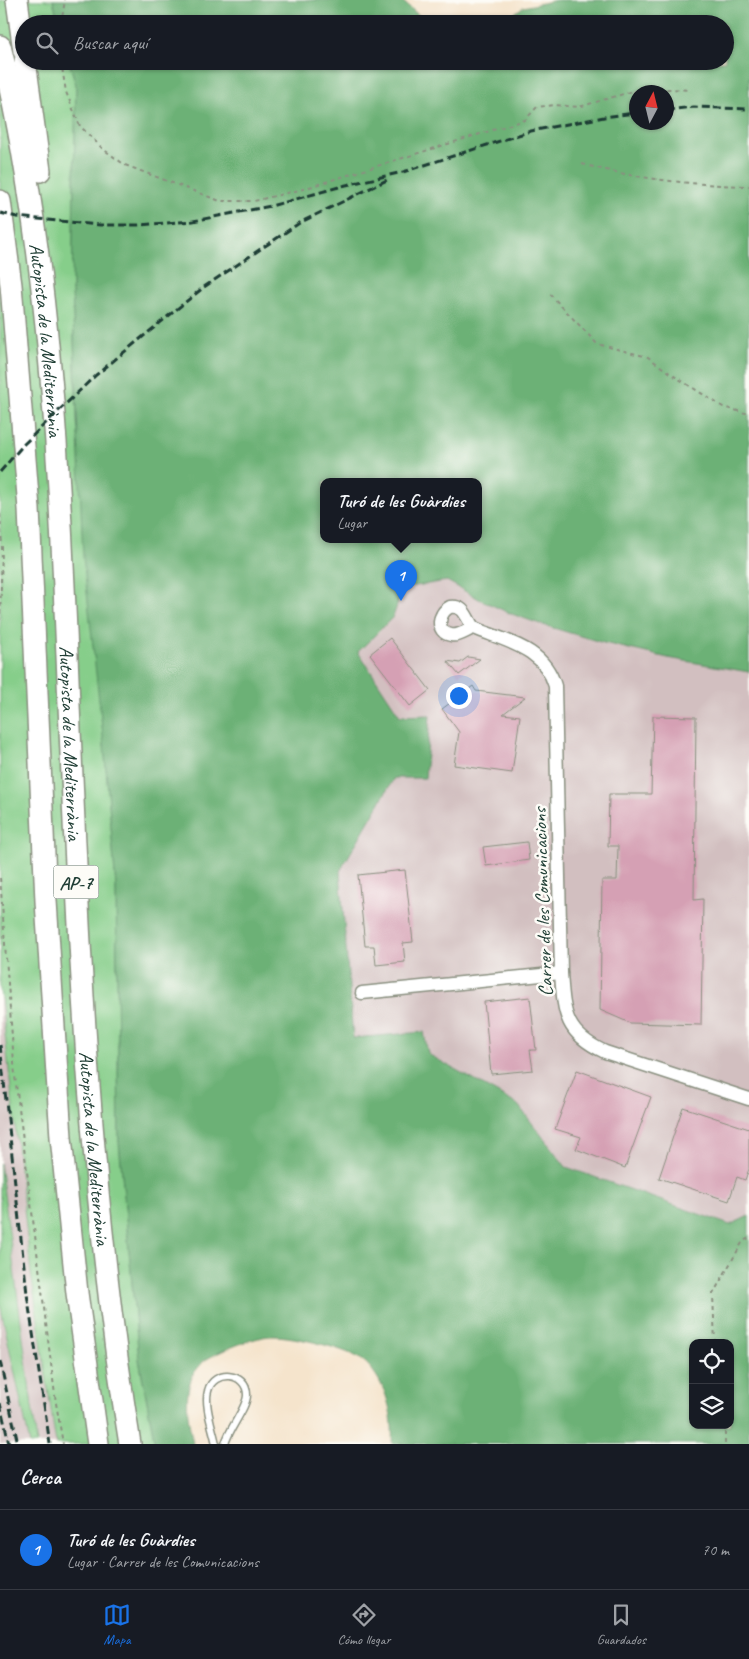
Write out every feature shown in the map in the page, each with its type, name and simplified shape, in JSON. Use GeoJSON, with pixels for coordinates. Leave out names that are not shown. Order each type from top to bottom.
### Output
{"type":"FeatureCollection","features":[{"type":"Feature","properties":{"kind":"highway"},"geometry":{"type":"LineString","coordinates":[[17,0],[19,15]]}},
{"type":"Feature","properties":{"kind":"highway","name":"Autopista de la Mediterrània"},"geometry":{"type":"LineString","coordinates":[[0,46],[28,180],[46,319],[56,431],[85,1046],[99,1214],[112,1324],[130,1444]]}},
{"type":"Feature","properties":{"kind":"highway"},"geometry":{"type":"LineString","coordinates":[[26,70],[44,209],[46,319]]}},
{"type":"Feature","properties":{"kind":"highway","name":"Autopista de la Mediterrània"},"geometry":{"type":"LineString","coordinates":[[0,201],[11,285],[30,509],[45,891],[61,1136],[77,1293],[98,1444]]}},
{"type":"Feature","properties":{"kind":"highway"},"geometry":{"type":"LineString","coordinates":[[0,256],[11,285]]}},
{"type":"Feature","properties":{"kind":"street","name":"Carrer de les Comunicacions"},"geometry":{"type":"LineString","coordinates":[[474,628],[539,657],[552,674],[555,686],[561,973],[567,1017],[578,1035],[605,1052],[749,1099]]}},
{"type":"Feature","properties":{"kind":"street"},"geometry":{"type":"LineString","coordinates":[[362,993],[561,973]]}},
{"type":"Feature","properties":{"kind":"lane"},"geometry":{"type":"LineString","coordinates":[[216,1444],[208,1408],[208,1391],[214,1380],[220,1376],[227,1375],[233,1376],[244,1384],[247,1396],[246,1402],[229,1430],[225,1444]]}},
{"type":"Feature","properties":{"kind":"path"},"geometry":{"type":"LineString","coordinates":[[62,15],[65,0]]}},
{"type":"Feature","properties":{"kind":"path"},"geometry":{"type":"LineString","coordinates":[[63,70],[66,92],[80,126],[103,149],[125,165],[220,201],[254,201],[303,188],[525,120],[537,108],[556,105],[579,108],[630,92],[670,89],[690,90]]}},
{"type":"Feature","properties":{"kind":"path"},"geometry":{"type":"LineString","coordinates":[[582,164],[616,173],[669,182],[749,186]]}},
{"type":"Feature","properties":{"kind":"path"},"geometry":{"type":"LineString","coordinates":[[550,294],[597,344],[648,357],[671,374],[723,406],[749,414]]}},
{"type":"Feature","properties":{"kind":"path"},"geometry":{"type":"LineString","coordinates":[[0,514],[2,548],[0,620]]}},
{"type":"Feature","properties":{"kind":"path"},"geometry":{"type":"LineString","coordinates":[[0,878],[14,1076],[56,1403],[63,1444]]}},
{"type":"Feature","properties":{"kind":"path"},"geometry":{"type":"LineString","coordinates":[[715,1339],[712,1294],[743,1241],[749,1238]]}},
{"type":"Feature","properties":{"kind":"path"},"geometry":{"type":"LineString","coordinates":[[725,1429],[725,1444]]}},
{"type":"Feature","properties":{"kind":"shaded area"},"geometry":{"type":"Polygon","coordinates":[[[447,581],[509,613],[540,624],[604,643],[668,658],[749,672],[749,1216],[730,1225],[566,1167],[518,1105],[428,1054],[424,1032],[353,1038],[340,871],[394,778],[425,778],[400,716],[358,652],[393,617],[403,588],[447,581]]]}},
{"type":"Feature","properties":{"kind":"shaded area"},"geometry":{"type":"Polygon","coordinates":[[[0,988],[31,1273],[56,1444],[37,1444],[0,1163],[0,988]]]}},
{"type":"Feature","properties":{"kind":"shaded area"},"geometry":{"type":"Polygon","coordinates":[[[0,1304],[30,1444],[0,1444],[0,1304]]]}},
{"type":"Feature","properties":{"kind":"green space"},"geometry":{"type":"Polygon","coordinates":[[[0,0],[53,0],[57,15],[15,15],[15,70],[72,70],[76,85],[72,289],[77,422],[116,886],[119,1141],[139,1359],[155,1444],[56,1444],[31,1273],[0,988],[0,0]]]}},
{"type":"Feature","properties":{"kind":"green space"},"geometry":{"type":"Polygon","coordinates":[[[53,0],[401,0],[418,15],[57,15],[53,0]]]}},
{"type":"Feature","properties":{"kind":"green space"},"geometry":{"type":"Polygon","coordinates":[[[557,0],[749,0],[749,672],[668,658],[604,643],[540,624],[509,613],[447,581],[403,588],[393,617],[358,652],[400,716],[430,715],[425,778],[394,778],[340,871],[353,1038],[424,1032],[428,1054],[518,1105],[566,1167],[730,1225],[749,1216],[749,1444],[392,1444],[392,1422],[388,1401],[379,1381],[366,1363],[348,1353],[321,1344],[271,1336],[237,1345],[204,1361],[194,1373],[188,1390],[187,1399],[193,1444],[155,1444],[139,1359],[119,1141],[116,886],[104,745],[83,557],[72,289],[76,85],[72,70],[734,70],[734,15],[512,15],[523,7],[557,0]]]}},
{"type":"Feature","properties":{"kind":"green space"},"geometry":{"type":"Polygon","coordinates":[[[0,1163],[37,1444],[30,1444],[0,1304],[0,1163]]]}},
{"type":"Feature","properties":{"kind":"building"},"geometry":{"type":"Polygon","coordinates":[[[390,638],[430,690],[410,706],[370,654],[390,638]]]}},
{"type":"Feature","properties":{"kind":"building"},"geometry":{"type":"Polygon","coordinates":[[[468,657],[480,659],[459,675],[447,661],[460,663],[468,657]]]}},
{"type":"Feature","properties":{"kind":"building"},"geometry":{"type":"Polygon","coordinates":[[[473,686],[476,691],[525,697],[503,714],[520,716],[512,773],[454,765],[459,732],[442,709],[473,686]]]}},
{"type":"Feature","properties":{"kind":"building"},"geometry":{"type":"Polygon","coordinates":[[[653,716],[696,717],[694,900],[703,899],[701,1025],[630,1023],[600,1010],[602,880],[617,880],[618,846],[608,846],[609,794],[651,794],[653,716]]]}},
{"type":"Feature","properties":{"kind":"building"},"geometry":{"type":"Polygon","coordinates":[[[527,842],[529,860],[486,866],[483,847],[527,842]]]}},
{"type":"Feature","properties":{"kind":"building"},"geometry":{"type":"Polygon","coordinates":[[[405,870],[413,942],[403,943],[405,962],[376,965],[374,946],[365,946],[358,875],[405,870]]]}},
{"type":"Feature","properties":{"kind":"building"},"geometry":{"type":"Polygon","coordinates":[[[530,997],[536,1050],[530,1050],[533,1070],[491,1074],[484,1002],[530,997]]]}},
{"type":"Feature","properties":{"kind":"building"},"geometry":{"type":"Polygon","coordinates":[[[577,1070],[651,1097],[625,1168],[576,1149],[581,1137],[555,1129],[577,1070]]]}},
{"type":"Feature","properties":{"kind":"building"},"geometry":{"type":"Polygon","coordinates":[[[683,1107],[749,1129],[749,1169],[745,1180],[737,1177],[729,1201],[659,1178],[683,1107]]]}},
{"type":"Feature","properties":{"kind":"railway"},"geometry":{"type":"LineString","coordinates":[[674,109],[694,107],[749,109]]}},
{"type":"Feature","properties":{"kind":"railway"},"geometry":{"type":"LineString","coordinates":[[0,213],[17,217],[100,225],[139,225],[193,221],[271,206],[346,185],[403,172],[531,131],[629,114]]}},
{"type":"Feature","properties":{"kind":"railway"},"geometry":{"type":"LineString","coordinates":[[0,472],[24,444],[96,375],[204,287],[301,222],[387,180]]}},
{"type":"Feature","properties":{"kind":"railway"},"geometry":{"type":"LineString","coordinates":[[0,1045],[27,1294],[50,1444]]}},
{"type":"Feature","properties":{"kind":"railway"},"geometry":{"type":"LineString","coordinates":[[0,1361],[18,1444]]}},
{"type":"Feature","properties":{"kind":"railway"},"geometry":{"type":"LineString","coordinates":[[0,1403],[9,1444]]}},
{"type":"Feature","properties":{"kind":"place","name":"Turó de les Guàrdies"},"geometry":{"type":"Point","coordinates":[401,601]}}]}
